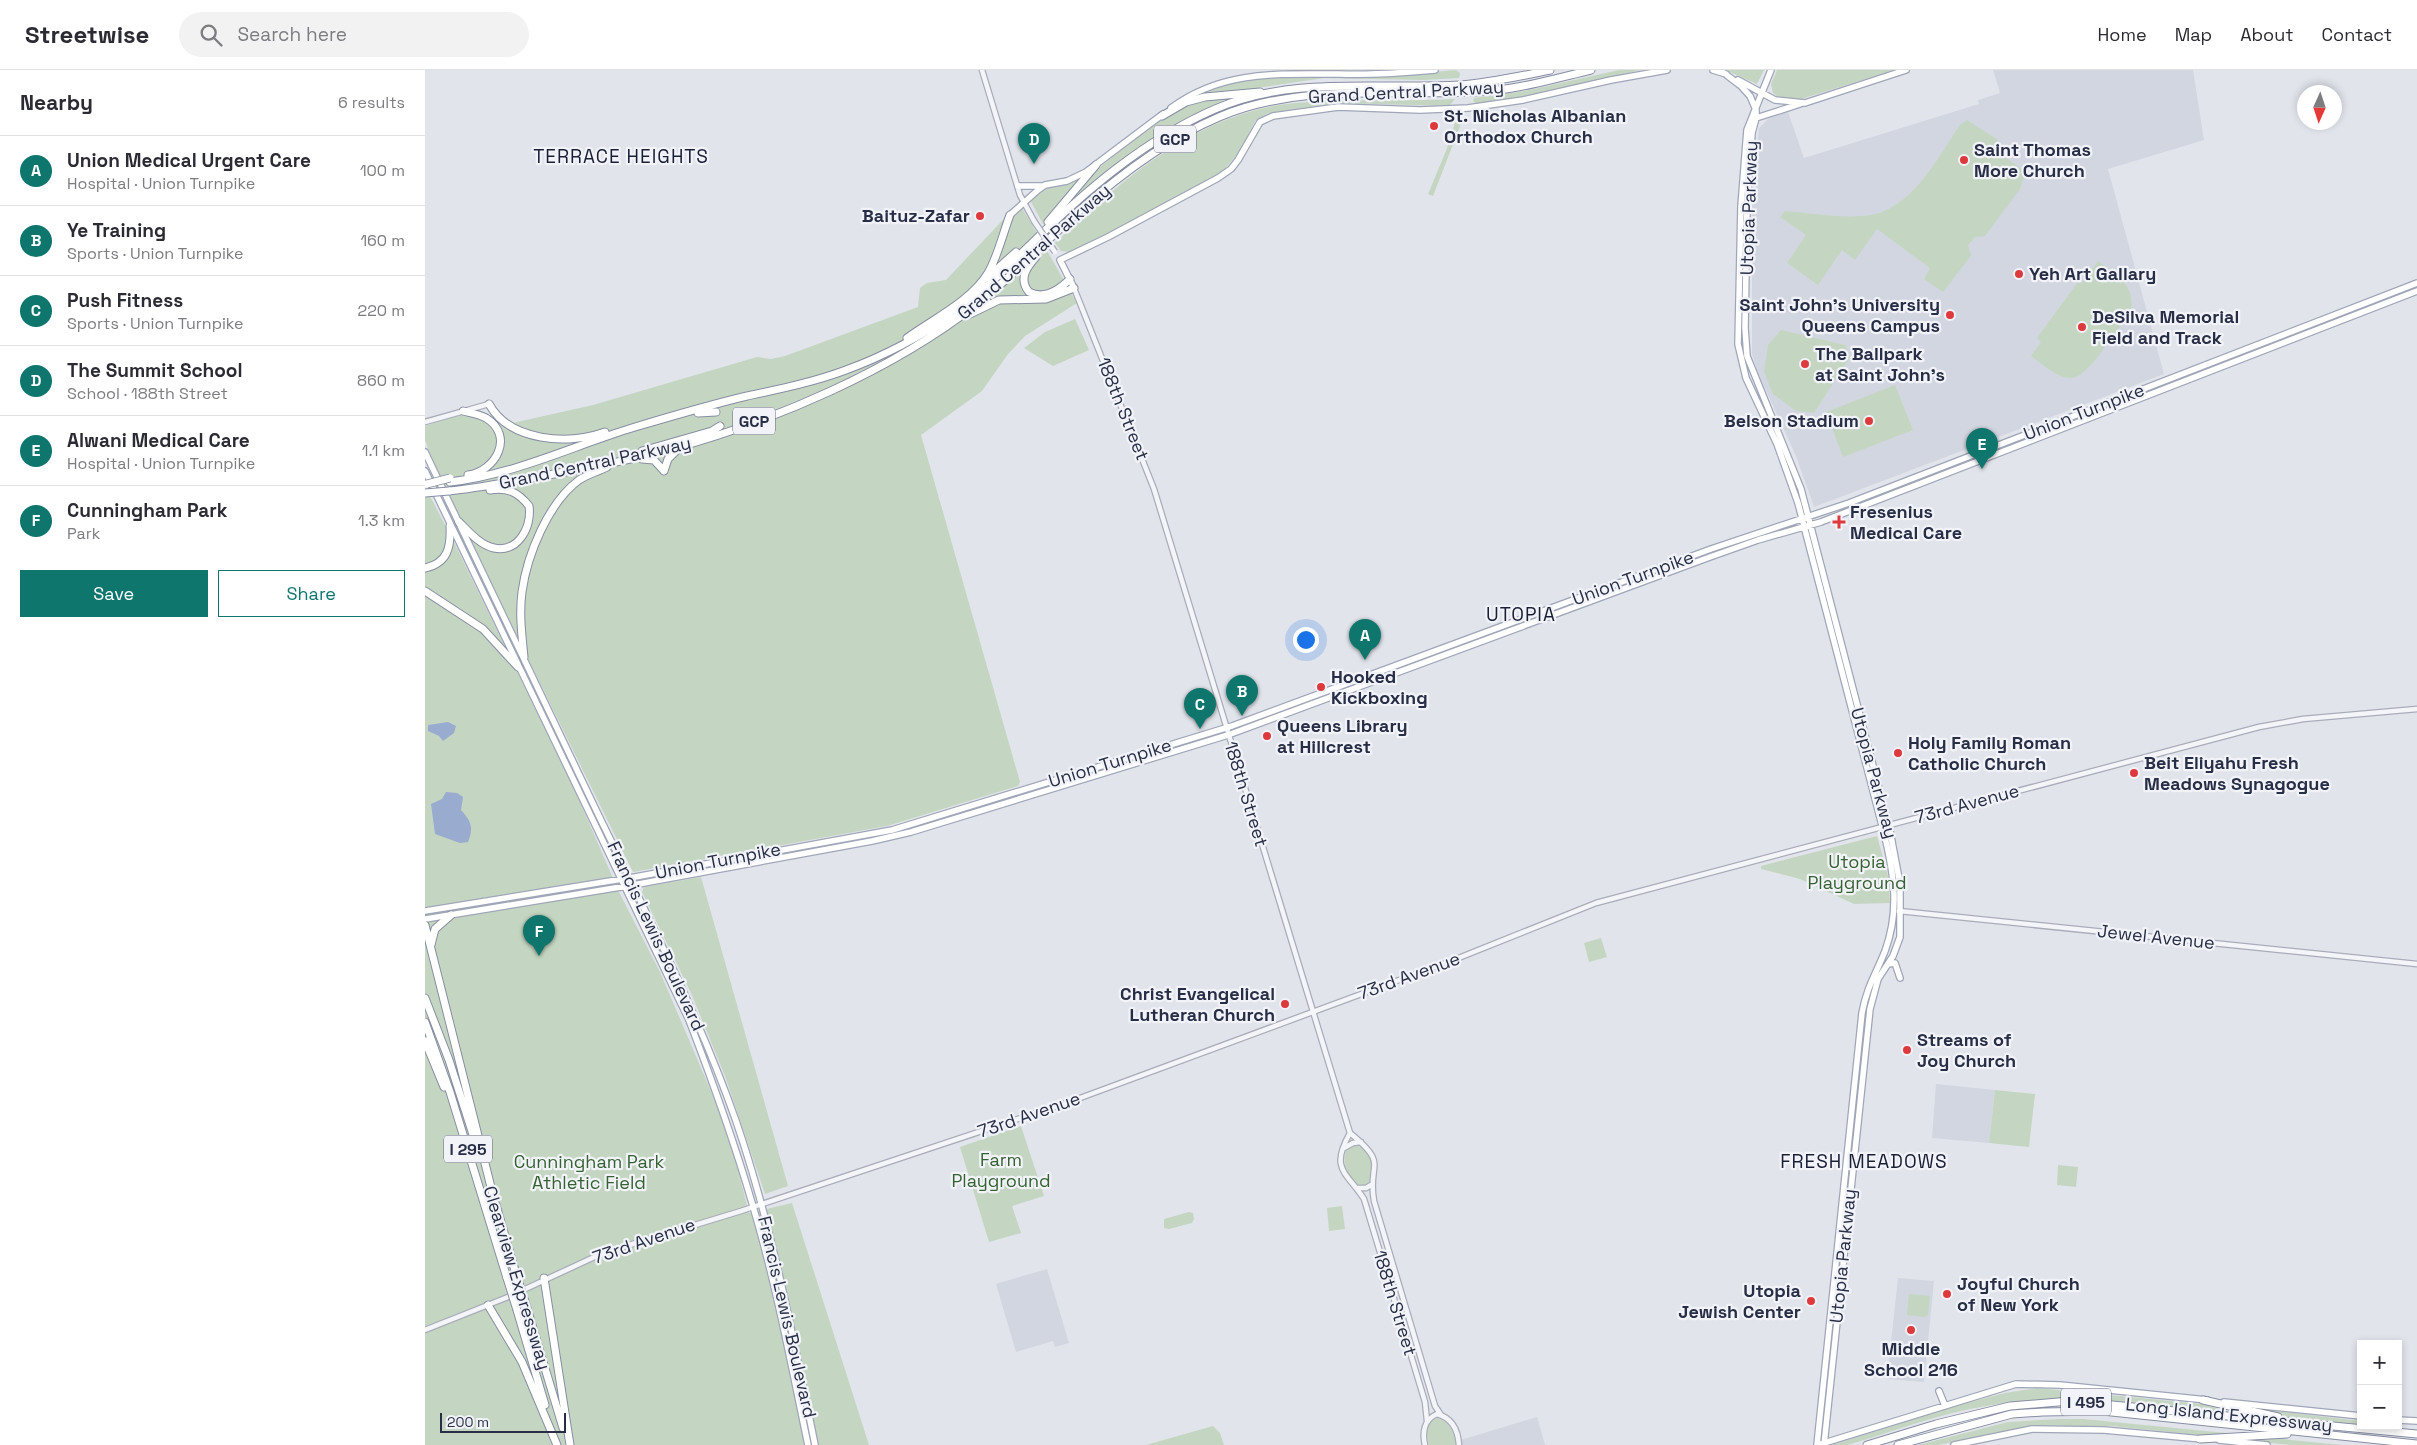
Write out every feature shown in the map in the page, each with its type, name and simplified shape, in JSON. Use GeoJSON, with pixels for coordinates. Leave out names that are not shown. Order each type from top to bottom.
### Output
{"type":"FeatureCollection","features":[{"type":"Feature","properties":{"kind":"highway","name":"Grand Central Parkway"},"geometry":{"type":"LineString","coordinates":[[426,484],[492,476],[521,468],[666,418],[845,371],[887,353],[928,330],[967,304],[1074,203],[1131,157],[1190,120],[1245,98],[1275,91],[1334,85],[1457,85],[1480,83],[1550,70]]}},
{"type":"Feature","properties":{"kind":"highway","name":"Grand Central Parkway"},"geometry":{"type":"LineString","coordinates":[[425,493],[571,470],[681,446],[758,420],[823,393],[900,356],[955,321],[999,286],[1107,187],[1172,141],[1221,116],[1248,107],[1305,96],[1478,92],[1591,70]]}},
{"type":"Feature","properties":{"kind":"highway"},"geometry":{"type":"LineString","coordinates":[[1162,116],[1186,102],[1205,97],[1275,91]]}},
{"type":"Feature","properties":{"kind":"highway"},"geometry":{"type":"LineString","coordinates":[[887,353],[972,290],[1047,223],[1096,165]]}},
{"type":"Feature","properties":{"kind":"highway"},"geometry":{"type":"LineString","coordinates":[[972,290],[990,269],[1010,214]]}},
{"type":"Feature","properties":{"kind":"highway"},"geometry":{"type":"LineString","coordinates":[[1053,235],[1027,267],[1023,277],[1025,285],[1032,293],[1042,296],[1061,288],[1070,279]]}},
{"type":"Feature","properties":{"kind":"highway"},"geometry":{"type":"LineString","coordinates":[[955,321],[999,300],[1046,299],[1074,288]]}},
{"type":"Feature","properties":{"kind":"highway"},"geometry":{"type":"LineString","coordinates":[[761,398],[801,384]]}},
{"type":"Feature","properties":{"kind":"highway"},"geometry":{"type":"LineString","coordinates":[[765,412],[823,393]]}},
{"type":"Feature","properties":{"kind":"highway"},"geometry":{"type":"LineString","coordinates":[[489,404],[499,418],[511,426],[527,433],[560,438],[588,437],[629,424],[666,418]]}},
{"type":"Feature","properties":{"kind":"highway"},"geometry":{"type":"LineString","coordinates":[[450,480],[484,470],[494,462],[500,449],[499,436],[494,424],[481,415],[463,412]]}},
{"type":"Feature","properties":{"kind":"highway"},"geometry":{"type":"LineString","coordinates":[[618,433],[646,429],[699,413],[716,412]]}},
{"type":"Feature","properties":{"kind":"highway"},"geometry":{"type":"LineString","coordinates":[[571,470],[712,431],[719,426]]}},
{"type":"Feature","properties":{"kind":"highway"},"geometry":{"type":"LineString","coordinates":[[524,658],[522,593],[530,560],[545,521],[557,503],[574,484],[618,461],[652,459],[664,471],[671,455],[681,446]]}},
{"type":"Feature","properties":{"kind":"highway"},"geometry":{"type":"LineString","coordinates":[[453,490],[509,490],[522,498],[529,506],[530,515],[524,534],[517,542],[500,548],[493,548],[476,539],[459,522]]}},
{"type":"Feature","properties":{"kind":"highway"},"geometry":{"type":"LineString","coordinates":[[425,568],[438,564],[447,554],[451,541],[450,526]]}},
{"type":"Feature","properties":{"kind":"highway"},"geometry":{"type":"LineString","coordinates":[[425,591],[483,629],[518,667]]}},
{"type":"Feature","properties":{"kind":"highway"},"geometry":{"type":"LineString","coordinates":[[432,953],[433,933],[440,922],[451,915]]}},
{"type":"Feature","properties":{"kind":"highway"},"geometry":{"type":"LineString","coordinates":[[425,925],[496,1207]]}},
{"type":"Feature","properties":{"kind":"highway","name":"Clearview Expressway"},"geometry":{"type":"LineString","coordinates":[[425,998],[455,1074],[569,1445]]}},
{"type":"Feature","properties":{"kind":"highway","name":"Clearview Expressway"},"geometry":{"type":"LineString","coordinates":[[425,1022],[446,1078],[557,1445]]}},
{"type":"Feature","properties":{"kind":"highway"},"geometry":{"type":"LineString","coordinates":[[425,1041],[465,1140]]}},
{"type":"Feature","properties":{"kind":"highway"},"geometry":{"type":"LineString","coordinates":[[544,1278],[569,1445]]}},
{"type":"Feature","properties":{"kind":"highway"},"geometry":{"type":"LineString","coordinates":[[488,1305],[526,1370],[557,1445]]}},
{"type":"Feature","properties":{"kind":"highway"},"geometry":{"type":"LineString","coordinates":[[2203,1400],[2310,1424]]}},
{"type":"Feature","properties":{"kind":"highway","name":"Long Island Expressway"},"geometry":{"type":"LineString","coordinates":[[1867,1445],[1975,1413],[2010,1406],[2051,1402],[2102,1403],[2417,1434]]}},
{"type":"Feature","properties":{"kind":"highway","name":"Long Island Expressway"},"geometry":{"type":"LineString","coordinates":[[1898,1445],[2012,1414],[2072,1411],[2111,1412],[2417,1444]]}},
{"type":"Feature","properties":{"kind":"highway"},"geometry":{"type":"LineString","coordinates":[[2200,1438],[2311,1433]]}},
{"type":"Feature","properties":{"kind":"main road","name":"Grand Central Parkway"},"geometry":{"type":"LineString","coordinates":[[1010,214],[1045,186],[1074,178],[1096,165],[1178,102],[1195,92],[1247,74],[1275,72],[1352,74],[1435,70]]}},
{"type":"Feature","properties":{"kind":"main road","name":"Grand Central Parkway"},"geometry":{"type":"LineString","coordinates":[[1074,288],[1060,260],[1108,237],[1218,178],[1235,164],[1256,127],[1268,117],[1338,107],[1420,110],[1468,108],[1523,100],[1611,80],[1667,70]]}},
{"type":"Feature","properties":{"kind":"main road"},"geometry":{"type":"LineString","coordinates":[[1713,70],[1724,73],[1775,100],[1805,103]]}},
{"type":"Feature","properties":{"kind":"main road"},"geometry":{"type":"LineString","coordinates":[[1756,110],[1771,70]]}},
{"type":"Feature","properties":{"kind":"main road"},"geometry":{"type":"LineString","coordinates":[[1756,118],[1906,70]]}},
{"type":"Feature","properties":{"kind":"main road"},"geometry":{"type":"LineString","coordinates":[[1724,73],[1741,86],[1750,96],[1756,110]]}},
{"type":"Feature","properties":{"kind":"main road","name":"Utopia Parkway"},"geometry":{"type":"LineString","coordinates":[[1756,110],[1752,133],[1747,207],[1745,328],[1747,356],[1793,464],[1808,515],[1885,826]]}},
{"type":"Feature","properties":{"kind":"main road","name":"Utopia Parkway"},"geometry":{"type":"LineString","coordinates":[[1756,110],[1751,116],[1747,130],[1741,206],[1738,344],[1746,378],[1777,444],[1801,518],[1901,884],[1892,928],[1868,987],[1862,1013],[1817,1445]]}},
{"type":"Feature","properties":{"kind":"main road"},"geometry":{"type":"LineString","coordinates":[[1018,186],[1045,186]]}},
{"type":"Feature","properties":{"kind":"main road","name":"Union Turnpike"},"geometry":{"type":"LineString","coordinates":[[425,911],[630,877],[892,830],[1226,728],[1614,584],[1875,493],[2417,283]]}},
{"type":"Feature","properties":{"kind":"main road","name":"Union Turnpike"},"geometry":{"type":"LineString","coordinates":[[425,919],[633,885],[888,838],[1228,735],[1726,551],[1810,524],[2417,291]]}},
{"type":"Feature","properties":{"kind":"main road","name":"Francis Lewis Boulevard"},"geometry":{"type":"LineString","coordinates":[[425,452],[630,877],[703,1037],[736,1121],[761,1203],[782,1284],[815,1445]]}},
{"type":"Feature","properties":{"kind":"main road","name":"Francis Lewis Boulevard"},"geometry":{"type":"LineString","coordinates":[[425,471],[689,1020],[722,1107],[753,1205],[808,1445]]}},
{"type":"Feature","properties":{"kind":"main road","name":"Utopia Parkway"},"geometry":{"type":"LineString","coordinates":[[1824,1444],[1870,1009],[1875,988],[1888,964],[1899,937],[1897,911]]}},
{"type":"Feature","properties":{"kind":"main road"},"geometry":{"type":"LineString","coordinates":[[1888,964],[1895,963],[1900,978]]}},
{"type":"Feature","properties":{"kind":"main road"},"geometry":{"type":"LineString","coordinates":[[1817,1445],[2016,1384],[2060,1385],[2357,1416]]}},
{"type":"Feature","properties":{"kind":"main road"},"geometry":{"type":"LineString","coordinates":[[1939,1391],[1945,1406]]}},
{"type":"Feature","properties":{"kind":"main road"},"geometry":{"type":"LineString","coordinates":[[2402,1420],[2417,1421]]}},
{"type":"Feature","properties":{"kind":"main road"},"geometry":{"type":"LineString","coordinates":[[1954,1445],[2032,1429],[2104,1430],[2267,1445]]}},
{"type":"Feature","properties":{"kind":"street"},"geometry":{"type":"LineString","coordinates":[[982,70],[1023,202],[1033,221],[1060,260]]}},
{"type":"Feature","properties":{"kind":"street","name":"188th Street"},"geometry":{"type":"LineString","coordinates":[[1074,288],[1154,489],[1350,1133],[1369,1149],[1374,1160],[1375,1174],[1371,1185],[1435,1406],[1441,1415],[1453,1424],[1459,1445]]}},
{"type":"Feature","properties":{"kind":"street"},"geometry":{"type":"LineString","coordinates":[[425,422],[489,404]]}},
{"type":"Feature","properties":{"kind":"street","name":"73rd Avenue"},"geometry":{"type":"LineString","coordinates":[[425,1330],[488,1305],[544,1278],[603,1253],[1073,1101],[1456,959],[1596,903],[2280,722],[2417,709]]}},
{"type":"Feature","properties":{"kind":"street","name":"Jewel Avenue"},"geometry":{"type":"LineString","coordinates":[[1897,911],[2417,964]]}},
{"type":"Feature","properties":{"kind":"street","name":"188th Street"},"geometry":{"type":"LineString","coordinates":[[1350,1133],[1344,1148],[1341,1166],[1349,1181],[1357,1188],[1366,1207],[1425,1402],[1427,1421],[1423,1434],[1425,1445]]}},
{"type":"Feature","properties":{"kind":"street"},"geometry":{"type":"LineString","coordinates":[[1344,1148],[1353,1143],[1362,1142]]}},
{"type":"Feature","properties":{"kind":"street"},"geometry":{"type":"LineString","coordinates":[[1357,1188],[1366,1188],[1371,1185]]}},
{"type":"Feature","properties":{"kind":"street"},"geometry":{"type":"LineString","coordinates":[[1427,1421],[1434,1415],[1441,1415]]}},
{"type":"Feature","properties":{"kind":"shaded area","name":"Saint John's University Queens Campus"},"geometry":{"type":"Polygon","coordinates":[[[1993,70],[2193,70],[2204,140],[2108,169],[2164,374],[1814,507],[1796,456],[1758,373],[1752,354],[1752,207],[1759,128],[1771,116],[1788,112],[1804,158],[1979,104],[1978,100],[2000,93],[1993,70]]]}},
{"type":"Feature","properties":{"kind":"shaded area"},"geometry":{"type":"Polygon","coordinates":[[[1936,1084],[1995,1090],[1989,1143],[1932,1138],[1936,1084]]]}},
{"type":"Feature","properties":{"kind":"shaded area"},"geometry":{"type":"Polygon","coordinates":[[[1047,1269],[1069,1343],[1055,1347],[1053,1341],[1016,1352],[996,1284],[1047,1269]]]}},
{"type":"Feature","properties":{"kind":"shaded area","name":"Middle School 216"},"geometry":{"type":"Polygon","coordinates":[[[1898,1278],[1934,1281],[1924,1382],[1887,1379],[1898,1278]]]}},
{"type":"Feature","properties":{"kind":"shaded area"},"geometry":{"type":"Polygon","coordinates":[[[1537,1417],[1545,1445],[1448,1445],[1464,1439],[1537,1417]]]}},
{"type":"Feature","properties":{"kind":"green space"},"geometry":{"type":"Polygon","coordinates":[[[1456,70],[1460,73],[1459,78],[1423,80],[1324,78],[1195,97],[1217,87],[1258,77],[1412,74],[1456,70]]]}},
{"type":"Feature","properties":{"kind":"green space"},"geometry":{"type":"Polygon","coordinates":[[[1619,70],[1641,70],[1528,96],[1477,104],[1473,101],[1474,98],[1525,91],[1619,70]]]}},
{"type":"Feature","properties":{"kind":"green space"},"geometry":{"type":"Polygon","coordinates":[[[1725,70],[1764,70],[1757,84],[1725,70]]]}},
{"type":"Feature","properties":{"kind":"green space"},"geometry":{"type":"Polygon","coordinates":[[[1777,70],[1895,70],[1798,100],[1778,97],[1773,93],[1771,84],[1777,70]]]}},
{"type":"Feature","properties":{"kind":"green space"},"geometry":{"type":"Polygon","coordinates":[[[1232,97],[1182,121],[1136,150],[1093,183],[1052,220],[1094,172],[1165,115],[1181,107],[1198,102],[1232,97]]]}},
{"type":"Feature","properties":{"kind":"green space"},"geometry":{"type":"Polygon","coordinates":[[[1455,99],[1449,106],[1337,103],[1268,113],[1255,121],[1241,150],[1222,172],[1161,208],[1069,252],[1061,251],[1055,243],[1107,196],[1164,152],[1195,134],[1227,119],[1260,109],[1295,103],[1455,99]]]}},
{"type":"Feature","properties":{"kind":"green space"},"geometry":{"type":"Polygon","coordinates":[[[1459,117],[1462,121],[1433,196],[1428,194],[1446,151],[1456,120],[1459,117]]]}},
{"type":"Feature","properties":{"kind":"green space"},"geometry":{"type":"Polygon","coordinates":[[[1967,120],[1998,140],[1993,149],[2026,172],[2020,189],[1985,236],[1975,237],[1968,245],[1971,256],[1943,292],[1924,279],[1930,268],[1877,229],[1855,260],[1842,250],[1818,285],[1787,263],[1806,235],[1780,217],[1785,211],[1833,216],[1862,216],[1879,213],[1894,206],[1908,196],[1920,183],[1960,125],[1967,120]]]}},
{"type":"Feature","properties":{"kind":"green space"},"geometry":{"type":"Polygon","coordinates":[[[1081,179],[1043,224],[1030,200],[1045,188],[1081,179]]]}},
{"type":"Feature","properties":{"kind":"green space"},"geometry":{"type":"Polygon","coordinates":[[[1019,203],[1041,240],[1061,224],[1042,242],[1077,303],[1025,336],[1008,354],[982,391],[921,435],[1020,782],[1018,786],[887,826],[633,872],[438,476],[425,440],[425,426],[477,409],[508,424],[593,405],[757,357],[771,359],[785,356],[918,307],[920,288],[927,283],[946,280],[1019,203]]]}},
{"type":"Feature","properties":{"kind":"green space","name":"DeSilva Memorial Field and Track"},"geometry":{"type":"Polygon","coordinates":[[[2098,261],[2117,275],[2127,286],[2130,293],[2131,309],[2119,329],[2087,370],[2071,378],[2063,377],[2031,356],[2041,342],[2037,338],[2078,282],[2081,284],[2098,261]]]}},
{"type":"Feature","properties":{"kind":"green space"},"geometry":{"type":"Polygon","coordinates":[[[1075,319],[1089,350],[1053,366],[1024,348],[1045,332],[1075,319]]]}},
{"type":"Feature","properties":{"kind":"green space","name":"The Ballpark at Saint John's"},"geometry":{"type":"Polygon","coordinates":[[[1781,330],[1845,345],[1850,357],[1814,413],[1796,411],[1773,394],[1764,372],[1768,345],[1781,330]]]}},
{"type":"Feature","properties":{"kind":"green space","name":"Belson Stadium"},"geometry":{"type":"Polygon","coordinates":[[[1895,385],[1913,430],[1843,457],[1826,412],[1895,385]]]}},
{"type":"Feature","properties":{"kind":"green space","name":"Cunningham Park Athletic Field"},"geometry":{"type":"Polygon","coordinates":[[[425,487],[451,536],[573,786],[619,892],[660,972],[716,1103],[736,1162],[749,1213],[792,1203],[869,1445],[425,1445],[425,487]]]}},
{"type":"Feature","properties":{"kind":"green space","name":"Utopia Playground"},"geometry":{"type":"Polygon","coordinates":[[[1877,836],[1888,876],[1890,903],[1854,904],[1800,879],[1761,869],[1761,866],[1877,836]]]}},
{"type":"Feature","properties":{"kind":"green space"},"geometry":{"type":"Polygon","coordinates":[[[701,877],[788,1186],[765,1194],[725,1076],[691,993],[642,892],[644,887],[701,877]]]}},
{"type":"Feature","properties":{"kind":"green space"},"geometry":{"type":"Polygon","coordinates":[[[1601,938],[1607,957],[1589,962],[1584,943],[1601,938]]]}},
{"type":"Feature","properties":{"kind":"green space"},"geometry":{"type":"Polygon","coordinates":[[[1995,1090],[2035,1094],[2029,1147],[1989,1143],[1995,1090]]]}},
{"type":"Feature","properties":{"kind":"green space","name":"Farm Playground"},"geometry":{"type":"Polygon","coordinates":[[[1021,1126],[1044,1196],[1012,1206],[1021,1233],[989,1242],[960,1147],[1021,1126]]]}},
{"type":"Feature","properties":{"kind":"green space"},"geometry":{"type":"Polygon","coordinates":[[[1352,1145],[1364,1149],[1368,1153],[1372,1164],[1370,1183],[1364,1187],[1349,1178],[1345,1168],[1346,1150],[1352,1145]]]}},
{"type":"Feature","properties":{"kind":"green space"},"geometry":{"type":"Polygon","coordinates":[[[2058,1165],[2078,1167],[2076,1187],[2057,1185],[2058,1165]]]}},
{"type":"Feature","properties":{"kind":"green space"},"geometry":{"type":"Polygon","coordinates":[[[1342,1206],[1345,1229],[1329,1231],[1327,1208],[1342,1206]]]}},
{"type":"Feature","properties":{"kind":"green space"},"geometry":{"type":"Polygon","coordinates":[[[1189,1212],[1193,1213],[1194,1219],[1192,1223],[1169,1229],[1164,1228],[1164,1219],[1189,1212]]]}},
{"type":"Feature","properties":{"kind":"green space"},"geometry":{"type":"Polygon","coordinates":[[[1909,1294],[1930,1296],[1928,1315],[1925,1317],[1907,1315],[1909,1294]]]}},
{"type":"Feature","properties":{"kind":"green space"},"geometry":{"type":"Polygon","coordinates":[[[2037,1388],[2202,1404],[2233,1413],[2110,1401],[2048,1400],[2017,1402],[1969,1409],[1847,1445],[1832,1445],[1948,1408],[2005,1393],[2037,1388]]]}},
{"type":"Feature","properties":{"kind":"green space"},"geometry":{"type":"Polygon","coordinates":[[[2267,1410],[2357,1421],[2357,1426],[2290,1418],[2267,1413],[2267,1410]]]}},
{"type":"Feature","properties":{"kind":"green space"},"geometry":{"type":"Polygon","coordinates":[[[1437,1418],[1451,1428],[1456,1445],[1429,1445],[1427,1429],[1430,1423],[1437,1418]]]}},
{"type":"Feature","properties":{"kind":"green space"},"geometry":{"type":"Polygon","coordinates":[[[2083,1419],[2236,1434],[2197,1435],[2112,1426],[2036,1426],[1938,1445],[1918,1445],[2008,1422],[2083,1419]]]}},
{"type":"Feature","properties":{"kind":"green space"},"geometry":{"type":"Polygon","coordinates":[[[1213,1426],[1220,1433],[1224,1445],[1146,1445],[1213,1426]]]}},
{"type":"Feature","properties":{"kind":"green space"},"geometry":{"type":"Polygon","coordinates":[[[2272,1438],[2342,1445],[2291,1445],[2237,1439],[2272,1438]]]}},
{"type":"Feature","properties":{"kind":"water"},"geometry":{"type":"Polygon","coordinates":[[[448,722],[456,726],[454,733],[443,741],[439,736],[428,731],[428,725],[448,722]]]}},
{"type":"Feature","properties":{"kind":"water"},"geometry":{"type":"Polygon","coordinates":[[[446,792],[457,793],[463,797],[461,810],[471,824],[468,842],[460,843],[435,834],[431,804],[442,799],[446,792]]]}},
{"type":"Feature","properties":{"kind":"place","name":"St. Nicholas Albanian Orthodox Church"},"geometry":{"type":"Point","coordinates":[1434,126]}},
{"type":"Feature","properties":{"kind":"place","name":"Saint Thomas More Church"},"geometry":{"type":"Point","coordinates":[1964,160]}},
{"type":"Feature","properties":{"kind":"place","name":"The Summit School"},"geometry":{"type":"Point","coordinates":[1034,164]}},
{"type":"Feature","properties":{"kind":"place","name":"Baituz-Zafar"},"geometry":{"type":"Point","coordinates":[980,216]}},
{"type":"Feature","properties":{"kind":"place","name":"Yeh Art Gallary"},"geometry":{"type":"Point","coordinates":[2019,274]}},
{"type":"Feature","properties":{"kind":"place","name":"Saint John's University Queens Campus"},"geometry":{"type":"Point","coordinates":[1950,315]}},
{"type":"Feature","properties":{"kind":"place","name":"DeSilva Memorial Field and Track"},"geometry":{"type":"Point","coordinates":[2082,327]}},
{"type":"Feature","properties":{"kind":"place","name":"The Ballpark at Saint John's"},"geometry":{"type":"Point","coordinates":[1805,364]}},
{"type":"Feature","properties":{"kind":"place","name":"Belson Stadium"},"geometry":{"type":"Point","coordinates":[1869,421]}},
{"type":"Feature","properties":{"kind":"place","name":"Alwani Medical Care"},"geometry":{"type":"Point","coordinates":[1982,469]}},
{"type":"Feature","properties":{"kind":"place","name":"Fresenius Medical Care"},"geometry":{"type":"Point","coordinates":[1839,522]}},
{"type":"Feature","properties":{"kind":"place","name":"Union Medical Urgent Care"},"geometry":{"type":"Point","coordinates":[1365,660]}},
{"type":"Feature","properties":{"kind":"place","name":"Hooked Kickboxing"},"geometry":{"type":"Point","coordinates":[1321,687]}},
{"type":"Feature","properties":{"kind":"place","name":"Ye Training"},"geometry":{"type":"Point","coordinates":[1242,716]}},
{"type":"Feature","properties":{"kind":"place","name":"Push Fitness"},"geometry":{"type":"Point","coordinates":[1200,729]}},
{"type":"Feature","properties":{"kind":"place","name":"Queens Library at Hillcrest"},"geometry":{"type":"Point","coordinates":[1267,736]}},
{"type":"Feature","properties":{"kind":"place","name":"Holy Family Roman Catholic Church"},"geometry":{"type":"Point","coordinates":[1898,753]}},
{"type":"Feature","properties":{"kind":"place","name":"Beit Eliyahu Fresh Meadows Synagogue"},"geometry":{"type":"Point","coordinates":[2134,773]}},
{"type":"Feature","properties":{"kind":"place","name":"Cunningham Park"},"geometry":{"type":"Point","coordinates":[539,956]}},
{"type":"Feature","properties":{"kind":"place","name":"Christ Evangelical Lutheran Church"},"geometry":{"type":"Point","coordinates":[1285,1004]}},
{"type":"Feature","properties":{"kind":"place","name":"Streams of Joy Church"},"geometry":{"type":"Point","coordinates":[1907,1050]}},
{"type":"Feature","properties":{"kind":"place","name":"Joyful Church of New York"},"geometry":{"type":"Point","coordinates":[1947,1294]}},
{"type":"Feature","properties":{"kind":"place","name":"Utopia Jewish Center"},"geometry":{"type":"Point","coordinates":[1811,1301]}},
{"type":"Feature","properties":{"kind":"place","name":"Middle School 216"},"geometry":{"type":"Point","coordinates":[1911,1330]}},
{"type":"Feature","properties":{"kind":"district","name":"TERRACE HEIGHTS"},"geometry":{"type":"Point","coordinates":[621,156]}},
{"type":"Feature","properties":{"kind":"district","name":"UTOPIA"},"geometry":{"type":"Point","coordinates":[1521,614]}},
{"type":"Feature","properties":{"kind":"district","name":"FRESH MEADOWS"},"geometry":{"type":"Point","coordinates":[1864,1161]}}]}
